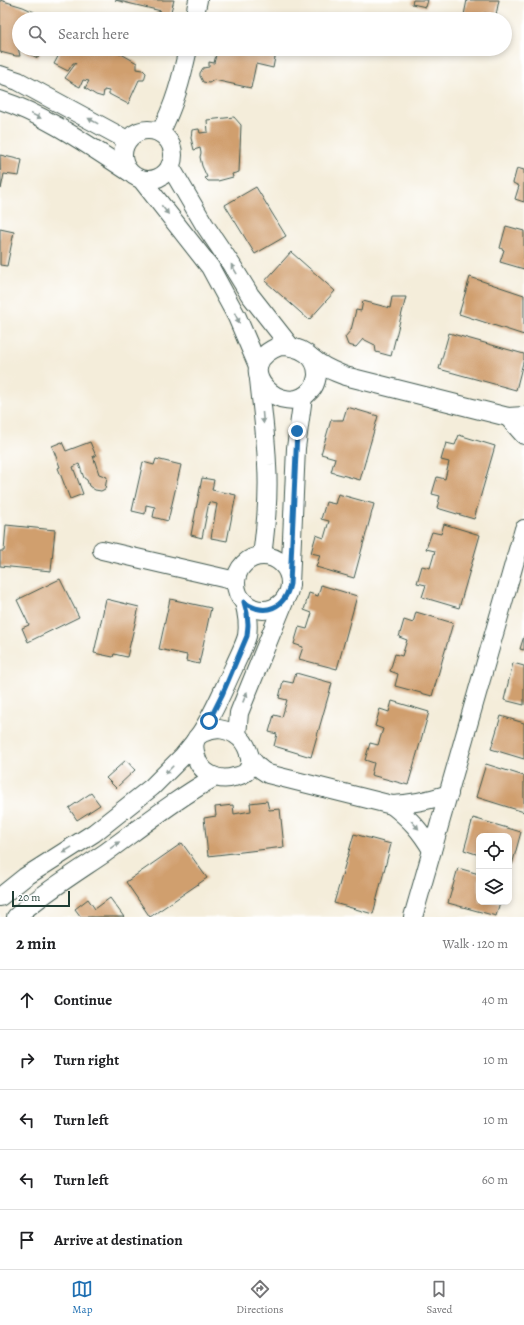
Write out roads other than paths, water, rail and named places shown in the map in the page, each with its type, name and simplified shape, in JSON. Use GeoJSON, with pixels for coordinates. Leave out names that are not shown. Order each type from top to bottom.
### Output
{"type":"FeatureCollection","features":[{"type":"Feature","properties":{"kind":"street"},"geometry":{"type":"LineString","coordinates":[[195,12],[198,0]]}},
{"type":"Feature","properties":{"kind":"street"},"geometry":{"type":"LineString","coordinates":[[160,133],[176,97],[186,56]]}},
{"type":"Feature","properties":{"kind":"street"},"geometry":{"type":"LineString","coordinates":[[0,76],[18,81],[127,140]]}},
{"type":"Feature","properties":{"kind":"street"},"geometry":{"type":"LineString","coordinates":[[0,100],[10,103],[61,128],[135,175],[150,180],[158,178],[165,173],[170,166],[173,157],[172,148],[168,139],[160,133],[152,130],[142,130],[134,133],[127,140],[123,150],[123,161],[135,175],[210,267],[237,317],[264,387],[277,397],[294,399],[332,379],[345,376]]}},
{"type":"Feature","properties":{"kind":"street"},"geometry":{"type":"LineString","coordinates":[[170,166],[204,224],[250,295],[290,346]]}},
{"type":"Feature","properties":{"kind":"street"},"geometry":{"type":"LineString","coordinates":[[262,556],[268,487],[258,372],[262,357],[270,350],[280,346],[290,346],[306,353],[331,371],[345,376],[516,416],[524,435]]}},
{"type":"Feature","properties":{"kind":"street"},"geometry":{"type":"LineString","coordinates":[[237,735],[239,713],[289,588],[296,448],[308,392],[316,380],[317,372],[312,358]]}},
{"type":"Feature","properties":{"kind":"street"},"geometry":{"type":"LineString","coordinates":[[414,917],[524,529]]}},
{"type":"Feature","properties":{"kind":"street"},"geometry":{"type":"LineString","coordinates":[[102,550],[236,581]]}},
{"type":"Feature","properties":{"kind":"street"},"geometry":{"type":"LineString","coordinates":[[262,556],[270,557],[278,561],[286,571],[289,588],[283,600],[277,606],[260,610],[251,607],[239,596],[236,581],[238,573],[247,561],[262,556]]}},
{"type":"Feature","properties":{"kind":"street"},"geometry":{"type":"LineString","coordinates":[[0,897],[25,877],[94,833],[152,787],[183,756],[198,737],[216,708],[247,636],[247,613],[244,602]]}},
{"type":"Feature","properties":{"kind":"street"},"geometry":{"type":"LineString","coordinates":[[277,777],[253,783],[241,782],[209,774],[201,767],[196,757],[194,746],[198,737],[209,730],[228,730],[237,735],[244,742],[253,764],[260,770],[277,777],[392,805],[411,804],[449,794]]}},
{"type":"Feature","properties":{"kind":"street"},"geometry":{"type":"LineString","coordinates":[[16,917],[34,901],[184,796],[222,778],[240,776],[246,772],[250,764],[249,755]]}},
{"type":"Feature","properties":{"kind":"street"},"geometry":{"type":"LineString","coordinates":[[392,805],[408,817],[422,832],[432,850]]}}]}
